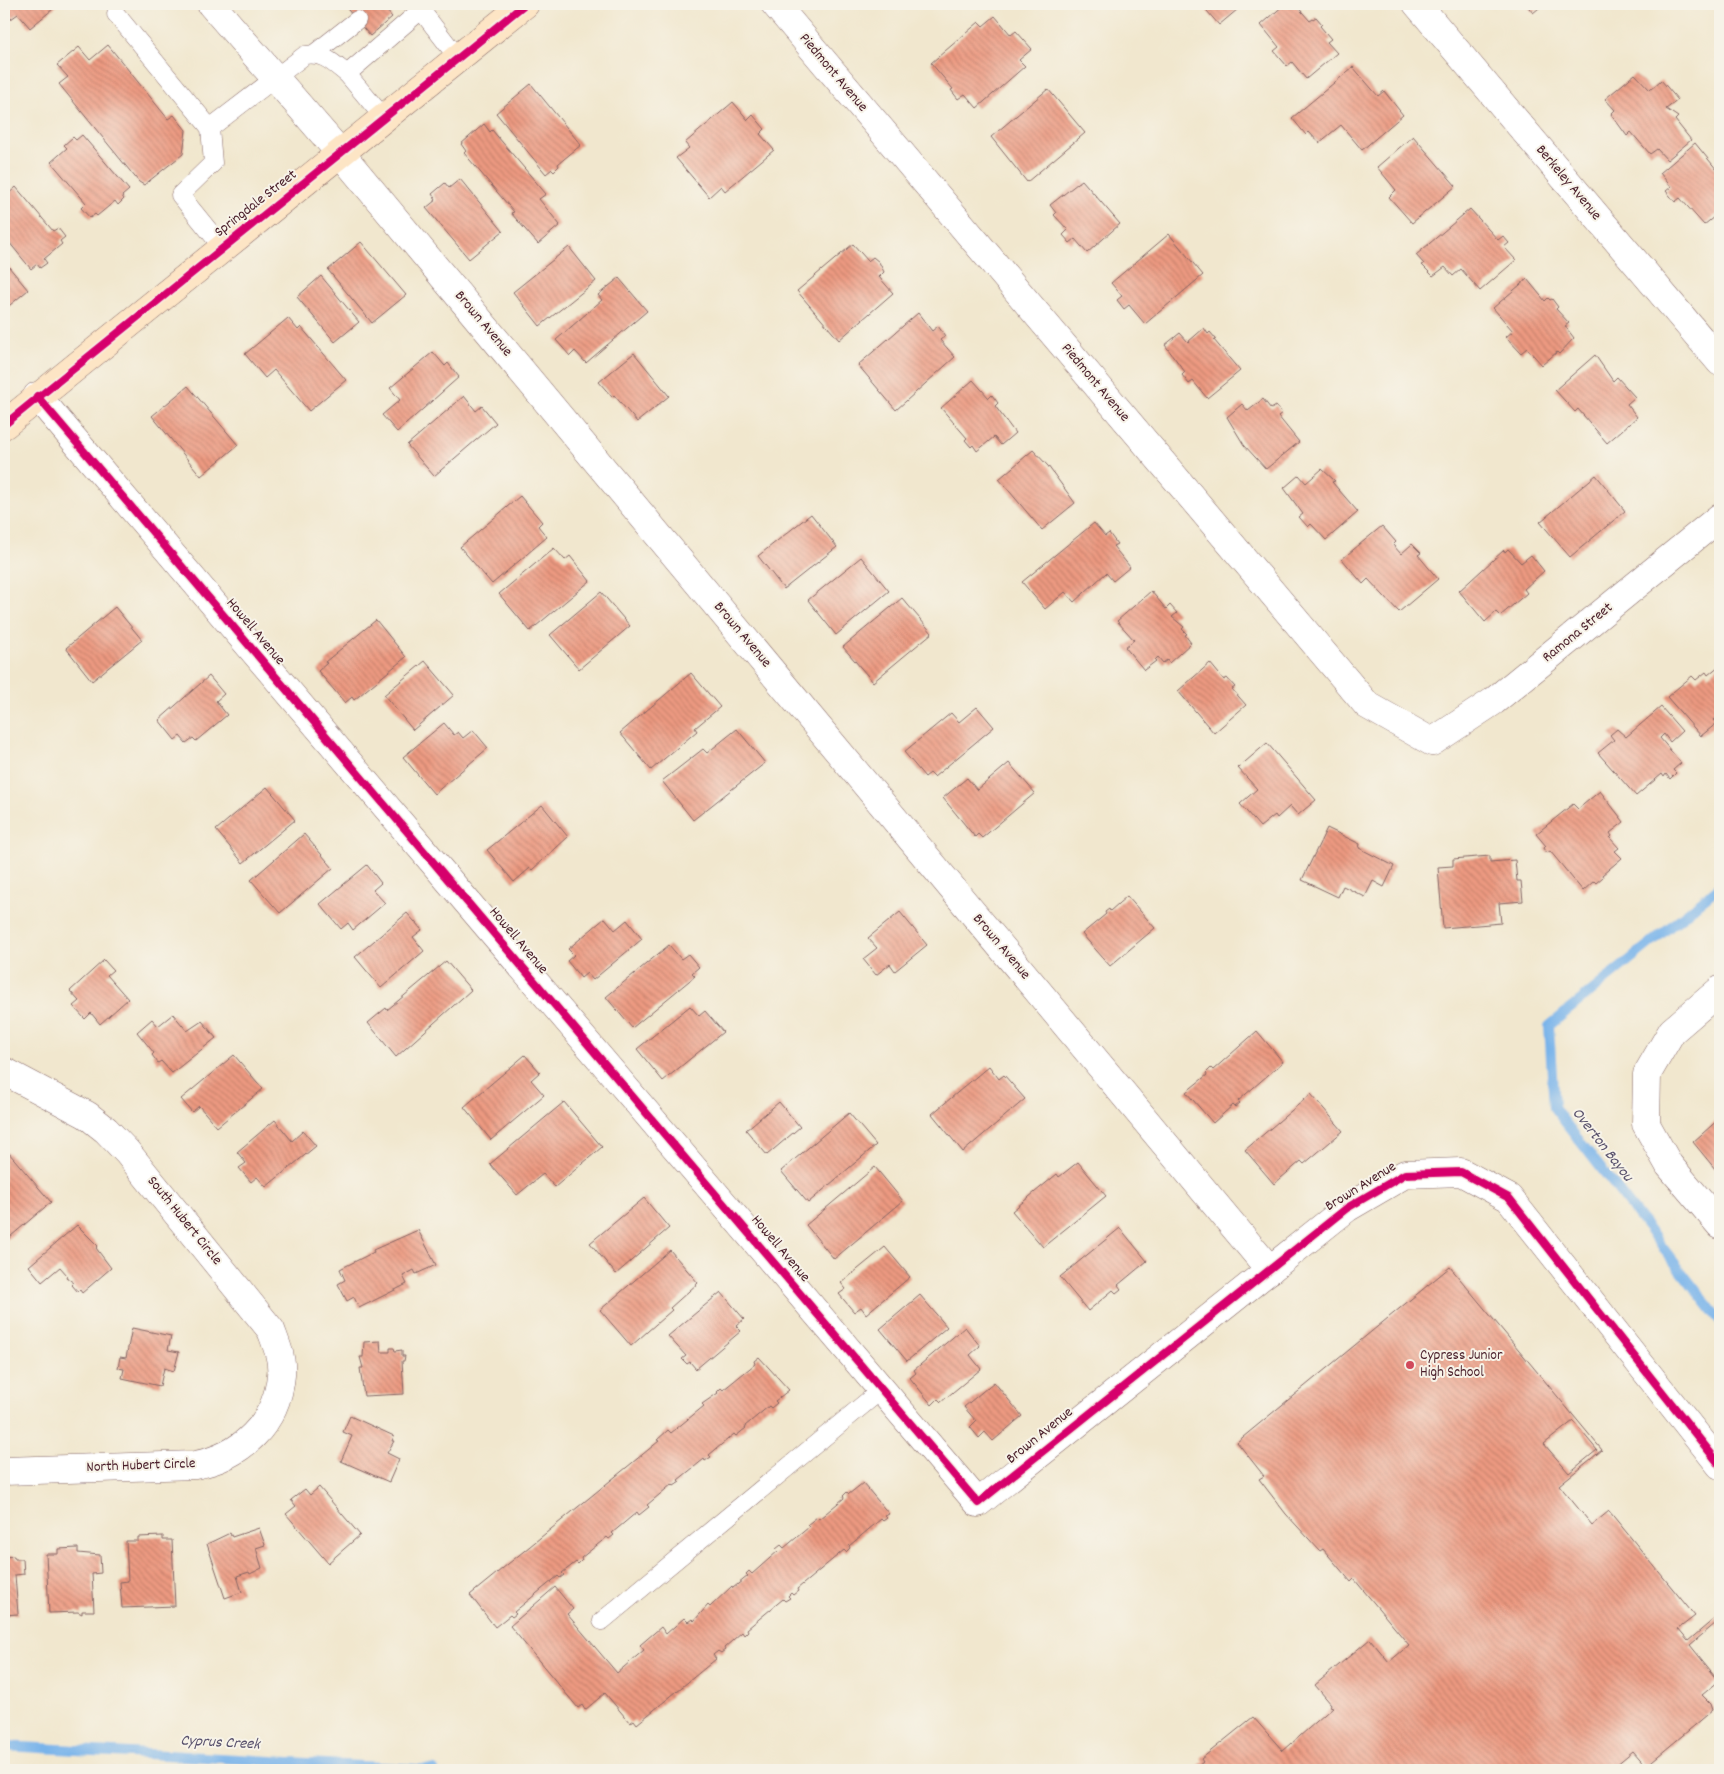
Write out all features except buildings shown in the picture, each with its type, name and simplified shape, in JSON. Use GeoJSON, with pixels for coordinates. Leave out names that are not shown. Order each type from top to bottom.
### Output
{"type":"FeatureCollection","features":[{"type":"Feature","properties":{"kind":"street","name":"Brown Avenue"},"geometry":{"type":"LineString","coordinates":[[211,4],[341,154],[1270,1270]]}},
{"type":"Feature","properties":{"kind":"street","name":"Springdale Street"},"geometry":{"type":"LineString","coordinates":[[4,425],[37,396],[341,154],[525,4]]}},
{"type":"Feature","properties":{"kind":"street","name":"Piedmont Avenue"},"geometry":{"type":"LineString","coordinates":[[774,4],[1367,705],[1432,742]]}},
{"type":"Feature","properties":{"kind":"street","name":"Berkeley Avenue"},"geometry":{"type":"LineString","coordinates":[[1417,4],[1720,362]]}},
{"type":"Feature","properties":{"kind":"street","name":"Howell Avenue"},"geometry":{"type":"LineString","coordinates":[[37,396],[978,1503]]}},
{"type":"Feature","properties":{"kind":"street","name":"Ramona Street"},"geometry":{"type":"LineString","coordinates":[[1432,742],[1494,701],[1720,517]]}},
{"type":"Feature","properties":{"kind":"street"},"geometry":{"type":"LineString","coordinates":[[1720,990],[1672,1031],[1647,1074],[1646,1124],[1669,1165],[1720,1225]]}},
{"type":"Feature","properties":{"kind":"street","name":"South Hubert Circle"},"geometry":{"type":"LineString","coordinates":[[4,1071],[87,1115],[106,1130],[127,1152],[258,1311],[271,1330],[280,1354],[282,1374],[273,1408],[265,1423]]}},
{"type":"Feature","properties":{"kind":"street","name":"Brown Avenue"},"geometry":{"type":"LineString","coordinates":[[978,1503],[1347,1208],[1405,1174],[1461,1172],[1509,1198],[1720,1465]]}},
{"type":"Feature","properties":{"kind":"street","name":"North Hubert Circle"},"geometry":{"type":"LineString","coordinates":[[4,1471],[195,1465],[215,1462],[246,1443],[265,1423]]}},
{"type":"Feature","properties":{"kind":"lane"},"geometry":{"type":"LineString","coordinates":[[346,74],[417,7],[458,58]]}},
{"type":"Feature","properties":{"kind":"lane"},"geometry":{"type":"LineString","coordinates":[[116,14],[210,128],[213,163],[180,195],[223,248]]}},
{"type":"Feature","properties":{"kind":"lane"},"geometry":{"type":"LineString","coordinates":[[315,53],[357,20]]}},
{"type":"Feature","properties":{"kind":"lane"},"geometry":{"type":"LineString","coordinates":[[210,128],[305,54],[315,53],[328,58],[346,74],[384,118]]}},
{"type":"Feature","properties":{"kind":"lane"},"geometry":{"type":"LineString","coordinates":[[602,1621],[882,1390]]}},
{"type":"Feature","properties":{"kind":"waterway","name":"Overton Bayou"},"geometry":{"type":"LineString","coordinates":[[1720,886],[1549,1026],[1554,1108],[1720,1321]]}},
{"type":"Feature","properties":{"kind":"waterway","name":"Cyprus Creek"},"geometry":{"type":"LineString","coordinates":[[4,1746],[434,1770]]}},
{"type":"Feature","properties":{"kind":"cycle path"},"geometry":{"type":"LineString","coordinates":[[4,425],[525,4]]}},
{"type":"Feature","properties":{"kind":"cycle path"},"geometry":{"type":"LineString","coordinates":[[37,396],[978,1503],[1347,1208],[1405,1174],[1461,1172],[1509,1198],[1720,1465]]}},
{"type":"Feature","properties":{"kind":"place","name":"Cypress Junior High School"},"geometry":{"type":"Point","coordinates":[1410,1365]}}]}
